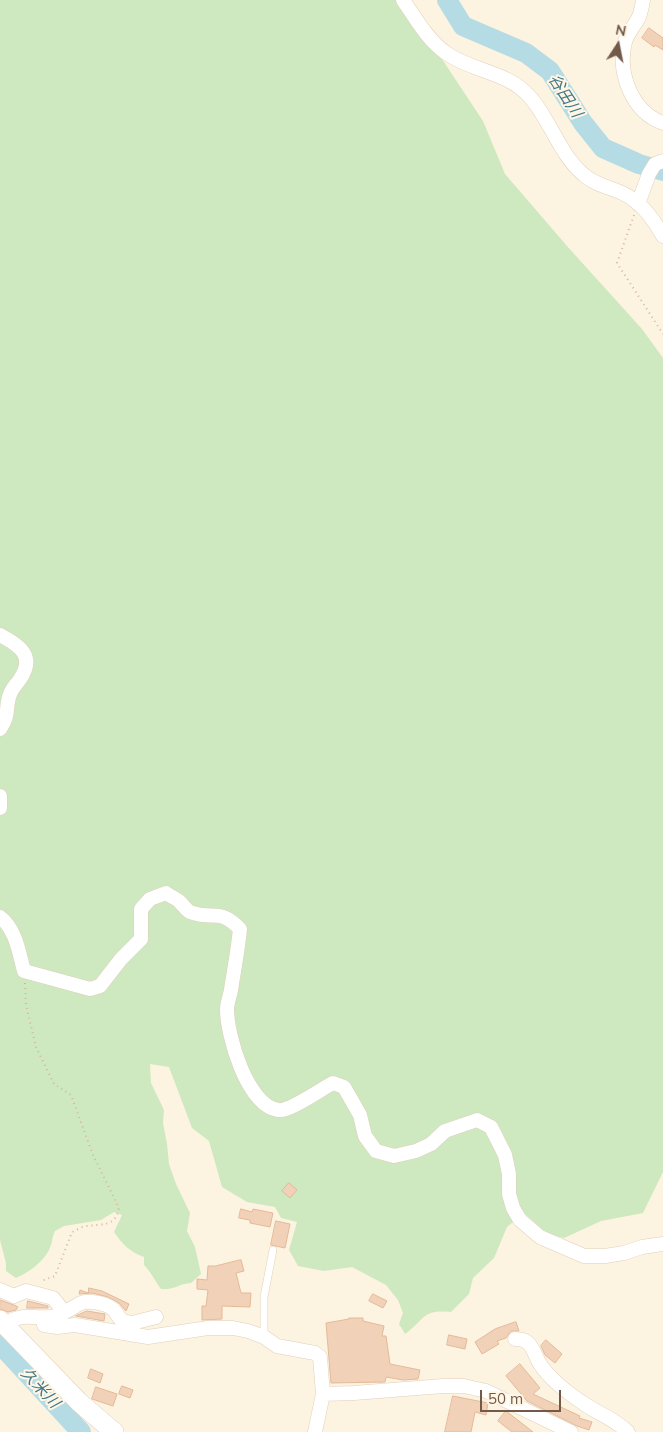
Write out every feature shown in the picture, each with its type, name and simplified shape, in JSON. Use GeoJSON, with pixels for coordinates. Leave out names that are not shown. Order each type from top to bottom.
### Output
{"type":"FeatureCollection","features":[{"type":"Feature","properties":{"kind":"main road"},"geometry":{"type":"LineString","coordinates":[[2,1322],[79,1402],[114,1432]]}},
{"type":"Feature","properties":{"kind":"street"},"geometry":{"type":"LineString","coordinates":[[403,0],[428,37],[447,53],[511,80],[530,96],[545,118],[555,138],[585,177],[622,194],[638,204],[652,217],[663,236]]}},
{"type":"Feature","properties":{"kind":"street"},"geometry":{"type":"LineString","coordinates":[[643,0],[639,16],[625,41],[622,60],[624,74],[633,98],[646,114],[663,123]]}},
{"type":"Feature","properties":{"kind":"street"},"geometry":{"type":"LineString","coordinates":[[638,204],[649,174],[655,164],[663,161]]}},
{"type":"Feature","properties":{"kind":"street"},"geometry":{"type":"LineString","coordinates":[[0,635],[20,646],[26,661],[24,672],[11,691],[7,703],[7,715],[0,729]]}},
{"type":"Feature","properties":{"kind":"street"},"geometry":{"type":"LineString","coordinates":[[0,796],[0,808]]}},
{"type":"Feature","properties":{"kind":"street"},"geometry":{"type":"LineString","coordinates":[[0,917],[8,925],[17,944],[24,971],[90,989],[100,986],[121,959],[142,939],[141,909],[150,899],[166,893],[179,901],[188,911],[201,915],[218,915],[231,920],[240,929],[227,1008],[231,1035],[249,1085],[267,1106],[280,1110],[297,1104],[333,1083],[344,1087],[360,1115],[365,1136],[376,1151],[394,1156],[416,1151],[431,1144],[445,1131],[477,1120],[491,1127],[505,1154],[509,1174],[509,1194],[513,1208],[520,1220],[540,1237],[584,1256],[605,1256],[663,1244]]}},
{"type":"Feature","properties":{"kind":"street"},"geometry":{"type":"LineString","coordinates":[[0,1290],[14,1296],[26,1291],[52,1298],[64,1312]]}},
{"type":"Feature","properties":{"kind":"street"},"geometry":{"type":"LineString","coordinates":[[2,1322],[24,1316],[50,1317],[74,1308],[79,1303],[88,1301],[112,1309],[122,1321],[132,1323],[156,1317]]}},
{"type":"Feature","properties":{"kind":"street"},"geometry":{"type":"LineString","coordinates":[[44,1325],[57,1327],[75,1325],[148,1337],[208,1328],[233,1328],[264,1337],[277,1346],[315,1353],[320,1357],[323,1394],[315,1432]]}},
{"type":"Feature","properties":{"kind":"street"},"geometry":{"type":"LineString","coordinates":[[515,1339],[524,1339],[530,1344],[548,1376],[566,1391],[586,1406],[617,1422],[628,1432]]}},
{"type":"Feature","properties":{"kind":"street"},"geometry":{"type":"LineString","coordinates":[[323,1394],[464,1386],[486,1391],[571,1432]]}},
{"type":"Feature","properties":{"kind":"lane"},"geometry":{"type":"LineString","coordinates":[[264,1337],[264,1297],[273,1250]]}},
{"type":"Feature","properties":{"kind":"path"},"geometry":{"type":"LineString","coordinates":[[638,204],[617,263],[663,334]]}},
{"type":"Feature","properties":{"kind":"path"},"geometry":{"type":"LineString","coordinates":[[24,971],[26,1005],[36,1047],[54,1084],[71,1095],[92,1155],[119,1208],[118,1213],[110,1223],[98,1227],[86,1226],[72,1232],[54,1276],[35,1282]]}},
{"type":"Feature","properties":{"kind":"green space"},"geometry":{"type":"Polygon","coordinates":[[[0,0],[409,0],[434,47],[483,121],[505,174],[642,329],[663,358],[663,1172],[643,1213],[601,1221],[564,1238],[548,1234],[524,1213],[507,1227],[494,1258],[473,1278],[469,1294],[451,1312],[434,1312],[429,1314],[405,1334],[399,1324],[403,1313],[398,1300],[386,1285],[352,1267],[324,1271],[298,1266],[289,1250],[297,1222],[281,1218],[275,1207],[247,1202],[222,1187],[209,1141],[192,1128],[169,1067],[150,1064],[151,1083],[164,1110],[163,1123],[169,1164],[190,1213],[187,1231],[195,1247],[201,1274],[191,1283],[170,1289],[161,1289],[144,1265],[144,1257],[127,1247],[114,1232],[122,1215],[114,1212],[101,1220],[64,1226],[55,1231],[49,1250],[35,1267],[16,1278],[6,1271],[6,1263],[0,1240],[0,0]]]}},
{"type":"Feature","properties":{"kind":"building"},"geometry":{"type":"Polygon","coordinates":[[[649,28],[663,38],[663,50],[655,45],[654,47],[642,38],[649,28]]]}},
{"type":"Feature","properties":{"kind":"building"},"geometry":{"type":"Polygon","coordinates":[[[289,1183],[297,1190],[290,1198],[282,1191],[289,1183]]]}},
{"type":"Feature","properties":{"kind":"building"},"geometry":{"type":"Polygon","coordinates":[[[241,1209],[252,1212],[253,1209],[273,1213],[270,1227],[250,1223],[250,1220],[239,1218],[241,1209]]]}},
{"type":"Feature","properties":{"kind":"building"},"geometry":{"type":"Polygon","coordinates":[[[276,1221],[290,1224],[285,1248],[271,1245],[276,1221]]]}},
{"type":"Feature","properties":{"kind":"building"},"geometry":{"type":"Polygon","coordinates":[[[241,1260],[244,1271],[236,1273],[241,1293],[251,1293],[250,1307],[222,1306],[222,1319],[202,1320],[202,1306],[206,1306],[208,1290],[197,1289],[197,1279],[207,1280],[208,1266],[241,1260]]]}},
{"type":"Feature","properties":{"kind":"building"},"geometry":{"type":"Polygon","coordinates":[[[89,1288],[102,1291],[129,1304],[126,1311],[119,1303],[108,1297],[92,1293],[79,1294],[80,1290],[88,1293],[89,1288]]]}},
{"type":"Feature","properties":{"kind":"building"},"geometry":{"type":"Polygon","coordinates":[[[373,1294],[387,1301],[383,1308],[369,1301],[373,1294]]]}},
{"type":"Feature","properties":{"kind":"building"},"geometry":{"type":"Polygon","coordinates":[[[0,1300],[18,1307],[16,1310],[8,1312],[0,1309],[0,1300]]]}},
{"type":"Feature","properties":{"kind":"building"},"geometry":{"type":"Polygon","coordinates":[[[28,1301],[48,1306],[48,1308],[27,1308],[28,1301]]]}},
{"type":"Feature","properties":{"kind":"building"},"geometry":{"type":"Polygon","coordinates":[[[87,1311],[105,1314],[104,1321],[76,1316],[87,1311]]]}},
{"type":"Feature","properties":{"kind":"building"},"geometry":{"type":"Polygon","coordinates":[[[349,1318],[363,1318],[363,1321],[384,1326],[382,1336],[386,1336],[390,1364],[420,1370],[418,1379],[403,1380],[386,1377],[385,1382],[331,1383],[326,1323],[349,1318]]]}},
{"type":"Feature","properties":{"kind":"building"},"geometry":{"type":"Polygon","coordinates":[[[516,1322],[519,1331],[511,1331],[506,1338],[497,1341],[499,1344],[482,1354],[475,1342],[495,1329],[516,1322]]]}},
{"type":"Feature","properties":{"kind":"building"},"geometry":{"type":"Polygon","coordinates":[[[449,1335],[467,1339],[465,1349],[447,1345],[449,1335]]]}},
{"type":"Feature","properties":{"kind":"building"},"geometry":{"type":"Polygon","coordinates":[[[546,1340],[562,1354],[555,1363],[545,1355],[541,1346],[546,1340]]]}},
{"type":"Feature","properties":{"kind":"building"},"geometry":{"type":"Polygon","coordinates":[[[520,1364],[540,1388],[533,1394],[580,1416],[579,1418],[592,1422],[589,1430],[527,1401],[506,1376],[520,1364]]]}},
{"type":"Feature","properties":{"kind":"building"},"geometry":{"type":"Polygon","coordinates":[[[91,1369],[103,1374],[100,1383],[88,1378],[91,1369]]]}},
{"type":"Feature","properties":{"kind":"building"},"geometry":{"type":"Polygon","coordinates":[[[122,1386],[133,1390],[130,1398],[119,1394],[122,1386]]]}},
{"type":"Feature","properties":{"kind":"building"},"geometry":{"type":"Polygon","coordinates":[[[96,1387],[117,1394],[113,1406],[92,1399],[96,1387]]]}},
{"type":"Feature","properties":{"kind":"building"},"geometry":{"type":"Polygon","coordinates":[[[453,1396],[488,1403],[486,1415],[475,1412],[471,1432],[445,1432],[453,1396]]]}},
{"type":"Feature","properties":{"kind":"building"},"geometry":{"type":"Polygon","coordinates":[[[506,1411],[533,1432],[512,1432],[498,1421],[506,1411]]]}},
{"type":"Feature","properties":{"kind":"waterway","name":"谷田川"},"geometry":{"type":"LineString","coordinates":[[447,0],[463,26],[526,53],[550,71],[583,123],[603,148],[639,164],[663,171]]}},
{"type":"Feature","properties":{"kind":"waterway","name":"久米川"},"geometry":{"type":"LineString","coordinates":[[0,1344],[81,1432]]}}]}
